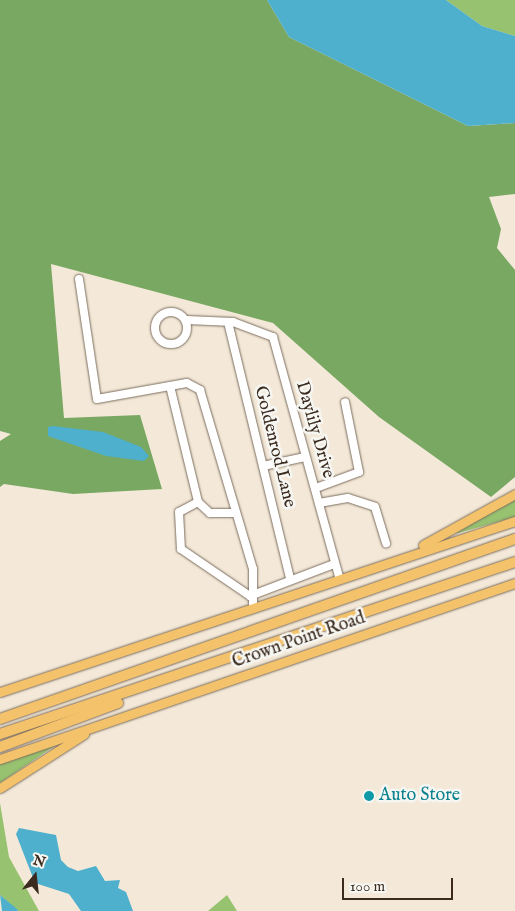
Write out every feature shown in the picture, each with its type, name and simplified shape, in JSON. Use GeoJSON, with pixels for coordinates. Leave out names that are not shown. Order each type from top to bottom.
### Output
{"type":"FeatureCollection","features":[{"type":"Feature","properties":{"kind":"highway"},"geometry":{"type":"LineString","coordinates":[[0,719],[515,539]]}},
{"type":"Feature","properties":{"kind":"highway"},"geometry":{"type":"LineString","coordinates":[[0,734],[163,682],[515,562]]}},
{"type":"Feature","properties":{"kind":"highway"},"geometry":{"type":"LineString","coordinates":[[0,747],[148,694],[163,682]]}},
{"type":"Feature","properties":{"kind":"main road"},"geometry":{"type":"LineString","coordinates":[[400,556],[515,494]]}},
{"type":"Feature","properties":{"kind":"main road"},"geometry":{"type":"LineString","coordinates":[[0,692],[400,556],[515,521]]}},
{"type":"Feature","properties":{"kind":"main road","name":"Crown Point Road"},"geometry":{"type":"LineString","coordinates":[[0,759],[515,583]]}},
{"type":"Feature","properties":{"kind":"main road","name":"Crown Point Road"},"geometry":{"type":"LineString","coordinates":[[0,788],[93,728]]}},
{"type":"Feature","properties":{"kind":"street"},"geometry":{"type":"LineString","coordinates":[[79,279],[86,306],[97,399],[170,386],[195,384],[200,390],[253,569],[250,596],[253,607]]}},
{"type":"Feature","properties":{"kind":"street"},"geometry":{"type":"LineString","coordinates":[[187,320],[179,343],[160,342],[156,336],[158,317],[180,313],[187,320],[228,322]]}},
{"type":"Feature","properties":{"kind":"street","name":"Daylily Drive"},"geometry":{"type":"LineString","coordinates":[[228,322],[273,337],[305,458],[316,488],[338,577]]}},
{"type":"Feature","properties":{"kind":"street","name":"Goldenrod Lane"},"geometry":{"type":"LineString","coordinates":[[228,322],[290,579]]}},
{"type":"Feature","properties":{"kind":"street"},"geometry":{"type":"LineString","coordinates":[[170,386],[198,502],[210,513],[235,513]]}},
{"type":"Feature","properties":{"kind":"street"},"geometry":{"type":"LineString","coordinates":[[316,488],[359,472],[345,402]]}},
{"type":"Feature","properties":{"kind":"street"},"geometry":{"type":"LineString","coordinates":[[263,466],[305,458]]}},
{"type":"Feature","properties":{"kind":"street"},"geometry":{"type":"LineString","coordinates":[[319,503],[348,498],[375,507],[386,543]]}},
{"type":"Feature","properties":{"kind":"street"},"geometry":{"type":"LineString","coordinates":[[198,502],[179,512],[181,549],[250,596]]}},
{"type":"Feature","properties":{"kind":"street"},"geometry":{"type":"LineString","coordinates":[[250,596],[290,579],[334,564]]}},
{"type":"Feature","properties":{"kind":"green space"},"geometry":{"type":"Polygon","coordinates":[[[0,0],[267,0],[289,37],[468,126],[515,123],[515,194],[489,197],[501,229],[497,248],[515,270],[515,477],[491,497],[379,417],[273,323],[51,264],[64,418],[140,415],[162,489],[73,494],[4,484],[0,487],[0,441],[11,434],[0,431],[0,0]]]}},
{"type":"Feature","properties":{"kind":"green space"},"geometry":{"type":"Polygon","coordinates":[[[446,0],[515,0],[515,36],[482,26],[446,0]]]}},
{"type":"Feature","properties":{"kind":"green space"},"geometry":{"type":"Polygon","coordinates":[[[515,497],[515,517],[455,534],[506,502],[515,497]]]}},
{"type":"Feature","properties":{"kind":"green space"},"geometry":{"type":"Polygon","coordinates":[[[59,743],[0,783],[0,764],[59,743]]]}},
{"type":"Feature","properties":{"kind":"green space"},"geometry":{"type":"Polygon","coordinates":[[[0,803],[9,857],[39,911],[18,911],[0,895],[0,803]]]}},
{"type":"Feature","properties":{"kind":"green space"},"geometry":{"type":"Polygon","coordinates":[[[227,895],[237,911],[208,911],[227,895]]]}},
{"type":"Feature","properties":{"kind":"water"},"geometry":{"type":"Polygon","coordinates":[[[267,0],[446,0],[482,26],[515,36],[515,123],[468,126],[289,37],[267,0]]]}},
{"type":"Feature","properties":{"kind":"water"},"geometry":{"type":"Polygon","coordinates":[[[48,427],[103,432],[141,447],[149,456],[144,461],[106,456],[48,436],[48,427]]]}},
{"type":"Feature","properties":{"kind":"water"},"geometry":{"type":"Polygon","coordinates":[[[19,828],[56,835],[61,860],[68,867],[78,871],[96,866],[105,881],[120,880],[118,888],[126,892],[133,911],[81,911],[69,894],[35,883],[16,834],[19,828]]]}},
{"type":"Feature","properties":{"kind":"water"},"geometry":{"type":"Polygon","coordinates":[[[0,895],[17,909],[18,911],[2,911],[0,895]]]}},
{"type":"Feature","properties":{"kind":"place","name":"Auto Store"},"geometry":{"type":"Point","coordinates":[369,796]}}]}
